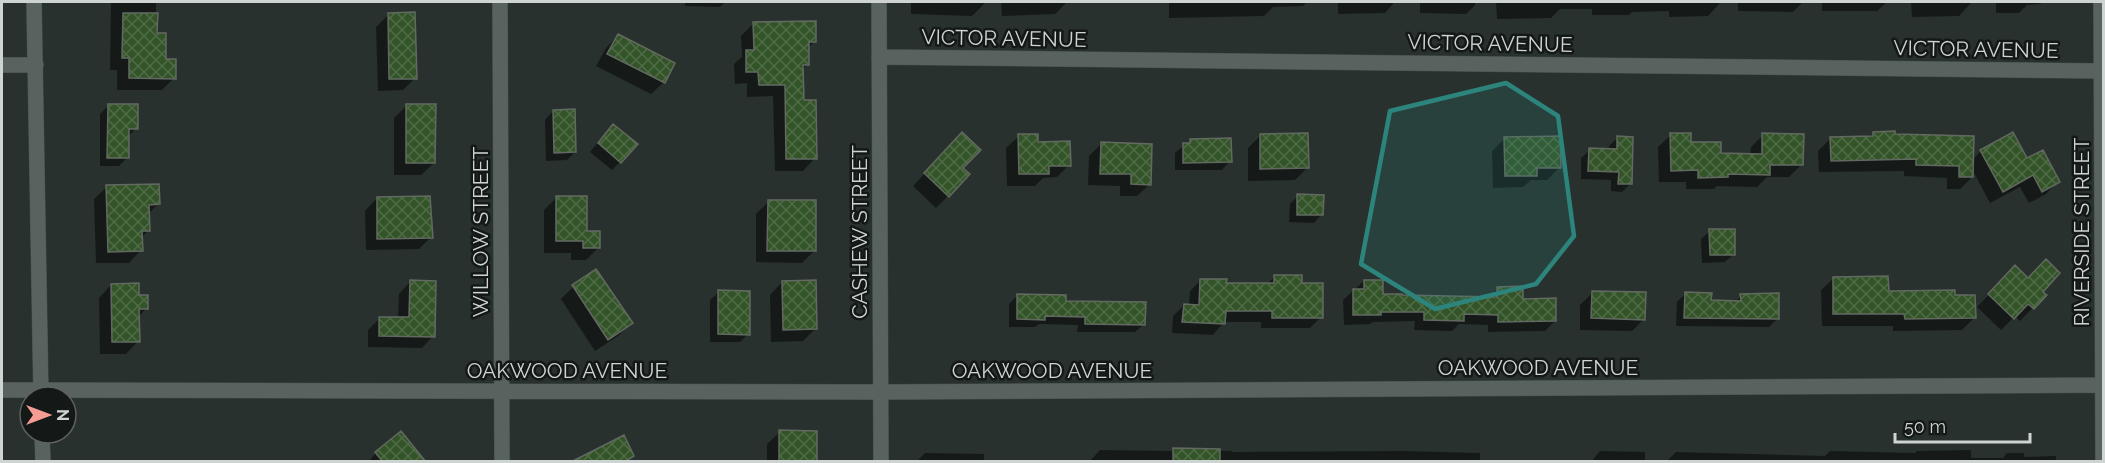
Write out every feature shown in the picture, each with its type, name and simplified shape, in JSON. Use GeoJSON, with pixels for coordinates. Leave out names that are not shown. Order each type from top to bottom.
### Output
{"type":"FeatureCollection","features":[{"type":"Feature","properties":{"kind":"street"},"geometry":{"type":"LineString","coordinates":[[34,2],[41,385]]}},
{"type":"Feature","properties":{"kind":"street","name":"WILLOW STREET"},"geometry":{"type":"LineString","coordinates":[[500,2],[502,462]]}},
{"type":"Feature","properties":{"kind":"street","name":"CASHEW STREET"},"geometry":{"type":"LineString","coordinates":[[879,2],[880,462]]}},
{"type":"Feature","properties":{"kind":"street","name":"RIVERSIDE STREET"},"geometry":{"type":"LineString","coordinates":[[2101,2],[2103,462]]}},
{"type":"Feature","properties":{"kind":"street","name":"VICTOR AVENUE"},"geometry":{"type":"LineString","coordinates":[[879,57],[2101,71]]}},
{"type":"Feature","properties":{"kind":"street"},"geometry":{"type":"LineString","coordinates":[[2,65],[36,64]]}},
{"type":"Feature","properties":{"kind":"street","name":"OAKWOOD AVENUE"},"geometry":{"type":"LineString","coordinates":[[78,394],[502,390],[880,392],[2103,385]]}},
{"type":"Feature","properties":{"kind":"street","name":"OAKWOOD AVENUE"},"geometry":{"type":"LineString","coordinates":[[2,390],[18,392]]}},
{"type":"Feature","properties":{"kind":"street"},"geometry":{"type":"LineString","coordinates":[[42,445],[43,462]]}},
{"type":"Feature","properties":{"kind":"highlighted area"},"geometry":{"type":"Polygon","coordinates":[[[1506,83],[1558,116],[1574,236],[1536,284],[1435,309],[1361,264],[1390,111],[1506,83]]]}},
{"type":"Feature","properties":{"kind":"building"},"geometry":{"type":"Polygon","coordinates":[[[415,12],[417,79],[389,79],[388,13],[415,12]]]}},
{"type":"Feature","properties":{"kind":"building"},"geometry":{"type":"Polygon","coordinates":[[[123,13],[158,13],[157,33],[166,33],[166,59],[176,59],[176,79],[129,78],[129,58],[122,58],[123,13]]]}},
{"type":"Feature","properties":{"kind":"building"},"geometry":{"type":"Polygon","coordinates":[[[816,21],[816,42],[809,42],[809,65],[803,65],[804,100],[816,100],[817,159],[786,159],[785,85],[759,85],[758,72],[746,72],[746,50],[754,50],[753,22],[816,21]]]}},
{"type":"Feature","properties":{"kind":"building"},"geometry":{"type":"Polygon","coordinates":[[[618,34],[675,63],[665,83],[607,54],[618,34]]]}},
{"type":"Feature","properties":{"kind":"building"},"geometry":{"type":"Polygon","coordinates":[[[108,104],[138,104],[138,129],[129,129],[129,158],[107,158],[108,104]]]}},
{"type":"Feature","properties":{"kind":"building"},"geometry":{"type":"Polygon","coordinates":[[[406,104],[436,104],[435,163],[406,163],[406,104]]]}},
{"type":"Feature","properties":{"kind":"building"},"geometry":{"type":"Polygon","coordinates":[[[575,109],[576,152],[554,153],[553,110],[575,109]]]}},
{"type":"Feature","properties":{"kind":"building"},"geometry":{"type":"Polygon","coordinates":[[[613,124],[638,144],[621,163],[598,143],[613,124]]]}},
{"type":"Feature","properties":{"kind":"building"},"geometry":{"type":"Polygon","coordinates":[[[1895,131],[1895,134],[1974,136],[1973,177],[1959,177],[1959,166],[1916,165],[1916,159],[1831,161],[1830,137],[1873,136],[1873,132],[1895,131]]]}},
{"type":"Feature","properties":{"kind":"building"},"geometry":{"type":"Polygon","coordinates":[[[962,132],[981,150],[963,168],[970,174],[949,197],[924,173],[962,132]]]}},
{"type":"Feature","properties":{"kind":"building"},"geometry":{"type":"Polygon","coordinates":[[[2013,132],[2027,158],[2043,150],[2060,182],[2042,192],[2033,175],[2003,192],[1980,150],[2013,132]]]}},
{"type":"Feature","properties":{"kind":"building"},"geometry":{"type":"Polygon","coordinates":[[[1308,133],[1309,168],[1260,169],[1260,134],[1308,133]]]}},
{"type":"Feature","properties":{"kind":"building"},"geometry":{"type":"Polygon","coordinates":[[[1670,133],[1691,133],[1691,142],[1721,142],[1721,153],[1762,154],[1762,133],[1804,134],[1803,165],[1770,165],[1770,175],[1728,174],[1728,177],[1698,178],[1698,170],[1671,171],[1670,133]]]}},
{"type":"Feature","properties":{"kind":"building"},"geometry":{"type":"Polygon","coordinates":[[[1018,134],[1038,134],[1038,142],[1070,141],[1071,166],[1049,166],[1049,174],[1019,174],[1018,134]]]}},
{"type":"Feature","properties":{"kind":"building"},"geometry":{"type":"Polygon","coordinates":[[[1560,136],[1561,168],[1537,168],[1537,176],[1505,176],[1504,137],[1560,136]]]}},
{"type":"Feature","properties":{"kind":"building"},"geometry":{"type":"Polygon","coordinates":[[[1617,136],[1633,137],[1632,184],[1618,184],[1619,172],[1588,171],[1589,148],[1617,149],[1617,136]]]}},
{"type":"Feature","properties":{"kind":"building"},"geometry":{"type":"Polygon","coordinates":[[[1231,138],[1232,162],[1183,163],[1183,143],[1190,143],[1190,139],[1231,138]]]}},
{"type":"Feature","properties":{"kind":"building"},"geometry":{"type":"Polygon","coordinates":[[[1101,142],[1152,144],[1151,185],[1131,184],[1131,174],[1100,174],[1101,142]]]}},
{"type":"Feature","properties":{"kind":"building"},"geometry":{"type":"Polygon","coordinates":[[[159,184],[160,204],[149,205],[150,231],[142,231],[143,251],[108,252],[106,185],[159,184]]]}},
{"type":"Feature","properties":{"kind":"building"},"geometry":{"type":"Polygon","coordinates":[[[1297,194],[1324,195],[1323,215],[1297,215],[1297,194]]]}},
{"type":"Feature","properties":{"kind":"building"},"geometry":{"type":"Polygon","coordinates":[[[430,196],[433,238],[377,239],[377,197],[430,196]]]}},
{"type":"Feature","properties":{"kind":"building"},"geometry":{"type":"Polygon","coordinates":[[[556,196],[587,196],[587,231],[600,231],[600,248],[583,248],[583,241],[556,241],[556,196]]]}},
{"type":"Feature","properties":{"kind":"building"},"geometry":{"type":"Polygon","coordinates":[[[768,200],[816,200],[816,251],[767,251],[768,200]]]}},
{"type":"Feature","properties":{"kind":"building"},"geometry":{"type":"Polygon","coordinates":[[[1709,229],[1735,229],[1735,255],[1710,255],[1709,229]]]}},
{"type":"Feature","properties":{"kind":"building"},"geometry":{"type":"Polygon","coordinates":[[[2046,259],[2060,273],[2043,292],[2047,295],[2034,309],[2028,304],[2014,319],[1988,294],[2015,265],[2028,278],[2046,259]]]}},
{"type":"Feature","properties":{"kind":"building"},"geometry":{"type":"Polygon","coordinates":[[[596,269],[633,323],[608,340],[572,285],[596,269]]]}},
{"type":"Feature","properties":{"kind":"building"},"geometry":{"type":"Polygon","coordinates":[[[1274,275],[1302,275],[1302,283],[1323,283],[1323,318],[1272,318],[1272,311],[1226,311],[1225,324],[1182,322],[1184,304],[1199,305],[1200,279],[1227,279],[1226,283],[1274,283],[1274,275]]]}},
{"type":"Feature","properties":{"kind":"building"},"geometry":{"type":"Polygon","coordinates":[[[1888,276],[1889,291],[1955,290],[1955,295],[1975,295],[1976,318],[1905,319],[1904,314],[1833,314],[1833,277],[1888,276]]]}},
{"type":"Feature","properties":{"kind":"building"},"geometry":{"type":"Polygon","coordinates":[[[410,280],[436,281],[435,337],[379,336],[379,317],[409,317],[410,280]]]}},
{"type":"Feature","properties":{"kind":"building"},"geometry":{"type":"Polygon","coordinates":[[[816,280],[817,329],[783,330],[782,281],[816,280]]]}},
{"type":"Feature","properties":{"kind":"building"},"geometry":{"type":"Polygon","coordinates":[[[1364,280],[1383,280],[1383,294],[1402,295],[1497,297],[1497,287],[1523,286],[1523,299],[1556,298],[1556,321],[1498,322],[1498,315],[1464,314],[1464,321],[1424,320],[1424,312],[1381,312],[1381,315],[1353,315],[1353,289],[1364,289],[1364,280]]]}},
{"type":"Feature","properties":{"kind":"building"},"geometry":{"type":"Polygon","coordinates":[[[139,283],[139,295],[148,295],[148,309],[139,309],[140,342],[112,342],[111,284],[139,283]]]}},
{"type":"Feature","properties":{"kind":"building"},"geometry":{"type":"Polygon","coordinates":[[[718,290],[750,291],[750,335],[718,334],[718,290]]]}},
{"type":"Feature","properties":{"kind":"building"},"geometry":{"type":"Polygon","coordinates":[[[1592,291],[1646,292],[1645,320],[1591,318],[1592,291]]]}},
{"type":"Feature","properties":{"kind":"building"},"geometry":{"type":"Polygon","coordinates":[[[1685,292],[1712,293],[1711,300],[1741,301],[1740,294],[1779,293],[1779,319],[1684,318],[1685,292]]]}},
{"type":"Feature","properties":{"kind":"building"},"geometry":{"type":"Polygon","coordinates":[[[1017,294],[1066,295],[1066,301],[1146,302],[1145,325],[1085,324],[1085,317],[1045,316],[1045,320],[1017,319],[1017,294]]]}},
{"type":"Feature","properties":{"kind":"building"},"geometry":{"type":"Polygon","coordinates":[[[779,430],[817,431],[817,462],[779,462],[779,430]]]}},
{"type":"Feature","properties":{"kind":"building"},"geometry":{"type":"Polygon","coordinates":[[[401,431],[426,462],[383,462],[375,452],[401,431]]]}},
{"type":"Feature","properties":{"kind":"building"},"geometry":{"type":"Polygon","coordinates":[[[624,435],[634,456],[624,462],[571,462],[624,435]]]}},
{"type":"Feature","properties":{"kind":"building"},"geometry":{"type":"Polygon","coordinates":[[[1173,448],[1220,449],[1220,462],[1173,462],[1173,448]]]}}]}
